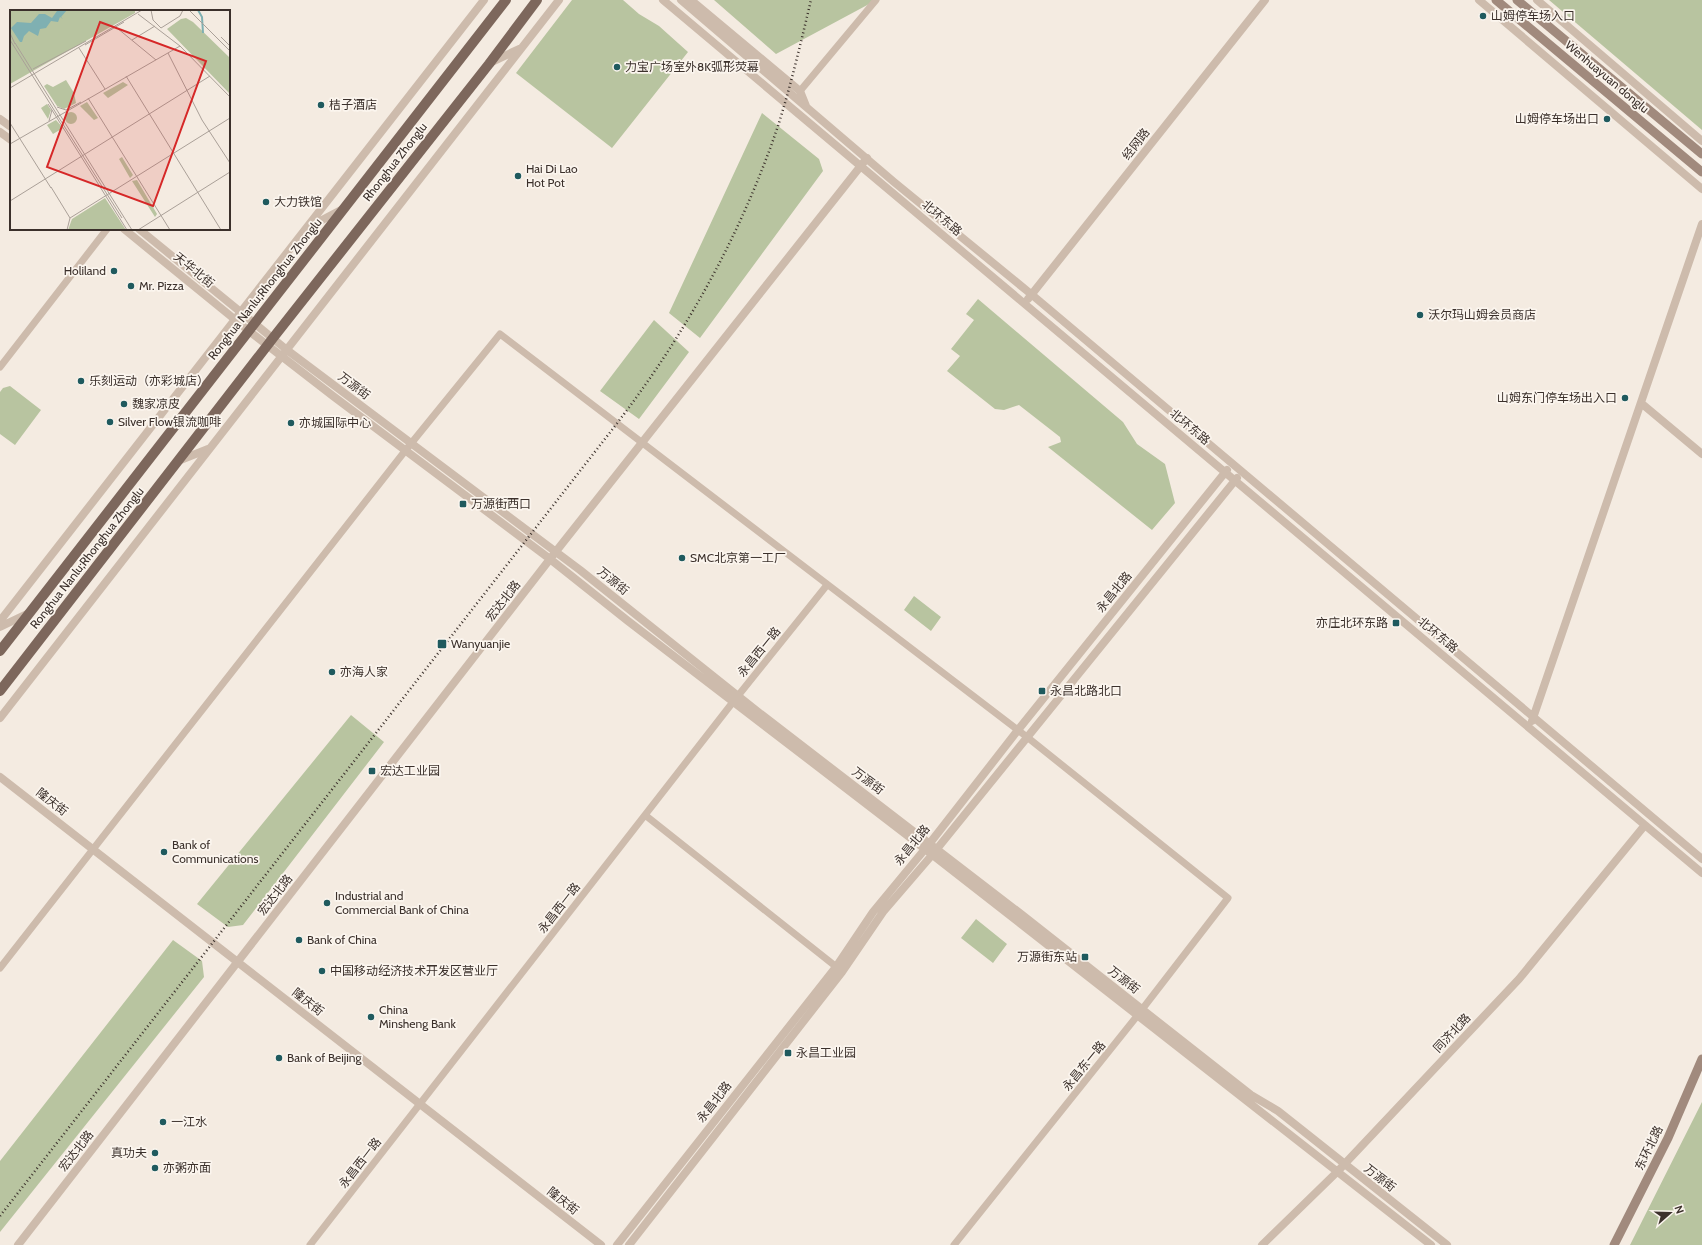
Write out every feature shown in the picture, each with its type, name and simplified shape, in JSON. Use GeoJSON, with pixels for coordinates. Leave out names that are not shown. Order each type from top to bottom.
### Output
{"type":"FeatureCollection","features":[{"type":"Feature","properties":{"kind":"main road","name":"Ronghua Nanlu;Rhonghua Zhonglu"},"geometry":{"type":"LineString","coordinates":[[0,651],[506,0]]}},
{"type":"Feature","properties":{"kind":"main road","name":"Rhonghua Zhonglu"},"geometry":{"type":"LineString","coordinates":[[270,342],[489,64],[537,0]]}},
{"type":"Feature","properties":{"kind":"main road","name":"Wenhuayuan donglu"},"geometry":{"type":"LineString","coordinates":[[1496,0],[1702,172]]}},
{"type":"Feature","properties":{"kind":"main road","name":"Wenhuayuan donglu"},"geometry":{"type":"LineString","coordinates":[[1517,0],[1702,154]]}},
{"type":"Feature","properties":{"kind":"main road","name":"Ronghua Nanlu;Rhonghua Zhonglu"},"geometry":{"type":"LineString","coordinates":[[0,691],[270,342]]}},
{"type":"Feature","properties":{"kind":"main road","name":"东环北路"},"geometry":{"type":"LineString","coordinates":[[1614,1245],[1668,1138],[1702,1059]]}},
{"type":"Feature","properties":{"kind":"street"},"geometry":{"type":"LineString","coordinates":[[0,621],[484,0]]}},
{"type":"Feature","properties":{"kind":"street"},"geometry":{"type":"LineString","coordinates":[[0,718],[559,0]]}},
{"type":"Feature","properties":{"kind":"street","name":"北环东路"},"geometry":{"type":"LineString","coordinates":[[663,0],[1702,873]]}},
{"type":"Feature","properties":{"kind":"street","name":"北环东路"},"geometry":{"type":"LineString","coordinates":[[681,0],[1702,859]]}},
{"type":"Feature","properties":{"kind":"street"},"geometry":{"type":"LineString","coordinates":[[691,0],[800,91],[807,107]]}},
{"type":"Feature","properties":{"kind":"street"},"geometry":{"type":"LineString","coordinates":[[800,91],[876,0]]}},
{"type":"Feature","properties":{"kind":"street","name":"经网路"},"geometry":{"type":"LineString","coordinates":[[1025,303],[1265,0]]}},
{"type":"Feature","properties":{"kind":"street"},"geometry":{"type":"LineString","coordinates":[[1479,0],[1702,189]]}},
{"type":"Feature","properties":{"kind":"street"},"geometry":{"type":"LineString","coordinates":[[1537,0],[1702,140]]}},
{"type":"Feature","properties":{"kind":"street"},"geometry":{"type":"LineString","coordinates":[[489,64],[522,47]]}},
{"type":"Feature","properties":{"kind":"street"},"geometry":{"type":"LineString","coordinates":[[0,119],[10,126]]}},
{"type":"Feature","properties":{"kind":"street"},"geometry":{"type":"LineString","coordinates":[[0,132],[10,139]]}},
{"type":"Feature","properties":{"kind":"street","name":"宏达北路"},"geometry":{"type":"LineString","coordinates":[[18,1245],[550,559],[867,158]]}},
{"type":"Feature","properties":{"kind":"street"},"geometry":{"type":"LineString","coordinates":[[305,230],[344,209]]}},
{"type":"Feature","properties":{"kind":"street"},"geometry":{"type":"LineString","coordinates":[[1530,728],[1702,224]]}},
{"type":"Feature","properties":{"kind":"street"},"geometry":{"type":"LineString","coordinates":[[0,366],[106,230]]}},
{"type":"Feature","properties":{"kind":"street","name":"天华北街"},"geometry":{"type":"LineString","coordinates":[[125,230],[234,319],[252,327]]}},
{"type":"Feature","properties":{"kind":"street","name":"天华北街"},"geometry":{"type":"LineString","coordinates":[[140,230],[241,311],[252,327]]}},
{"type":"Feature","properties":{"kind":"street","name":"万源街"},"geometry":{"type":"LineString","coordinates":[[252,327],[405,451],[736,699],[931,849],[1431,1245]]}},
{"type":"Feature","properties":{"kind":"street"},"geometry":{"type":"LineString","coordinates":[[0,968],[411,443],[500,334],[1027,737]]}},
{"type":"Feature","properties":{"kind":"street","name":"万源街"},"geometry":{"type":"LineString","coordinates":[[284,353],[411,443],[556,552],[736,699]]}},
{"type":"Feature","properties":{"kind":"street"},"geometry":{"type":"LineString","coordinates":[[1641,403],[1702,454]]}},
{"type":"Feature","properties":{"kind":"street"},"geometry":{"type":"LineString","coordinates":[[177,462],[210,448]]}},
{"type":"Feature","properties":{"kind":"street","name":"永昌北路"},"geometry":{"type":"LineString","coordinates":[[931,849],[1018,730],[1232,465]]}},
{"type":"Feature","properties":{"kind":"street","name":"永昌北路"},"geometry":{"type":"LineString","coordinates":[[629,1245],[839,969],[873,912],[931,849],[1027,737],[1242,473]]}},
{"type":"Feature","properties":{"kind":"street","name":"永昌西一路"},"geometry":{"type":"LineString","coordinates":[[310,1245],[736,699],[828,585]]}},
{"type":"Feature","properties":{"kind":"street"},"geometry":{"type":"LineString","coordinates":[[0,627],[30,613]]}},
{"type":"Feature","properties":{"kind":"street","name":"永昌东一路"},"geometry":{"type":"LineString","coordinates":[[954,1245],[1140,1013],[1228,898],[1027,737]]}},
{"type":"Feature","properties":{"kind":"street","name":"隆庆街"},"geometry":{"type":"LineString","coordinates":[[0,777],[601,1245]]}},
{"type":"Feature","properties":{"kind":"street"},"geometry":{"type":"LineString","coordinates":[[645,815],[839,969]]}},
{"type":"Feature","properties":{"kind":"street","name":"同济北路"},"geometry":{"type":"LineString","coordinates":[[1262,1245],[1344,1165],[1519,979],[1645,825]]}},
{"type":"Feature","properties":{"kind":"street","name":"永昌北路"},"geometry":{"type":"LineString","coordinates":[[617,1245],[839,969]]}},
{"type":"Feature","properties":{"kind":"street","name":"万源街"},"geometry":{"type":"LineString","coordinates":[[1140,1013],[1251,1095],[1278,1111],[1446,1245]]}},
{"type":"Feature","properties":{"kind":"green space"},"geometry":{"type":"Polygon","coordinates":[[[572,0],[623,0],[639,14],[659,26],[688,52],[612,148],[516,73],[572,0]]]}},
{"type":"Feature","properties":{"kind":"green space"},"geometry":{"type":"Polygon","coordinates":[[[714,0],[874,0],[776,54],[714,0]]]}},
{"type":"Feature","properties":{"kind":"green space"},"geometry":{"type":"Polygon","coordinates":[[[1549,0],[1702,0],[1702,130],[1549,0]]]}},
{"type":"Feature","properties":{"kind":"green space"},"geometry":{"type":"Polygon","coordinates":[[[762,113],[819,159],[823,171],[700,338],[669,313],[762,113]]]}},
{"type":"Feature","properties":{"kind":"green space"},"geometry":{"type":"Polygon","coordinates":[[[978,299],[1123,422],[1137,444],[1165,464],[1175,503],[1152,530],[1048,447],[1061,442],[1060,437],[1019,405],[1004,410],[995,409],[947,371],[960,356],[951,349],[974,320],[966,314],[978,299]]]}},
{"type":"Feature","properties":{"kind":"green space"},"geometry":{"type":"Polygon","coordinates":[[[654,320],[689,352],[639,419],[600,391],[654,320]]]}},
{"type":"Feature","properties":{"kind":"green space"},"geometry":{"type":"Polygon","coordinates":[[[10,386],[41,410],[15,445],[0,434],[0,392],[3,388],[10,386]]]}},
{"type":"Feature","properties":{"kind":"green space"},"geometry":{"type":"Polygon","coordinates":[[[914,596],[941,617],[931,631],[904,610],[914,596]]]}},
{"type":"Feature","properties":{"kind":"green space"},"geometry":{"type":"Polygon","coordinates":[[[351,715],[384,742],[243,925],[228,927],[197,904],[351,715]]]}},
{"type":"Feature","properties":{"kind":"green space"},"geometry":{"type":"Polygon","coordinates":[[[976,919],[1007,944],[993,963],[961,938],[976,919]]]}},
{"type":"Feature","properties":{"kind":"green space"},"geometry":{"type":"Polygon","coordinates":[[[173,940],[202,961],[204,977],[0,1232],[0,1161],[173,940]]]}},
{"type":"Feature","properties":{"kind":"green space"},"geometry":{"type":"Polygon","coordinates":[[[1702,1102],[1702,1245],[1630,1245],[1702,1102]]]}},
{"type":"Feature","properties":{"kind":"railway"},"geometry":{"type":"LineString","coordinates":[[0,1216],[615,426],[665,356],[709,283],[747,206],[778,126],[796,63],[811,0]]}},
{"type":"Feature","properties":{"kind":"place","name":"山姆停车场入口"},"geometry":{"type":"Point","coordinates":[1483,16]}},
{"type":"Feature","properties":{"kind":"place","name":"力宝广场室外8K弧形荧幕"},"geometry":{"type":"Point","coordinates":[617,67]}},
{"type":"Feature","properties":{"kind":"place","name":"桔子酒店"},"geometry":{"type":"Point","coordinates":[321,105]}},
{"type":"Feature","properties":{"kind":"place","name":"山姆停车场出口"},"geometry":{"type":"Point","coordinates":[1607,119]}},
{"type":"Feature","properties":{"kind":"place","name":"Hai Di Lao Hot Pot"},"geometry":{"type":"Point","coordinates":[518,176]}},
{"type":"Feature","properties":{"kind":"place","name":"大力铁馆"},"geometry":{"type":"Point","coordinates":[266,202]}},
{"type":"Feature","properties":{"kind":"place","name":"Holiland"},"geometry":{"type":"Point","coordinates":[114,271]}},
{"type":"Feature","properties":{"kind":"place","name":"Mr. Pizza"},"geometry":{"type":"Point","coordinates":[131,286]}},
{"type":"Feature","properties":{"kind":"place","name":"沃尔玛山姆会员商店"},"geometry":{"type":"Point","coordinates":[1420,315]}},
{"type":"Feature","properties":{"kind":"place","name":"乐刻运动（亦彩城店）"},"geometry":{"type":"Point","coordinates":[81,381]}},
{"type":"Feature","properties":{"kind":"place","name":"山姆东门停车场出入口"},"geometry":{"type":"Point","coordinates":[1625,398]}},
{"type":"Feature","properties":{"kind":"place","name":"魏家凉皮"},"geometry":{"type":"Point","coordinates":[124,404]}},
{"type":"Feature","properties":{"kind":"place","name":"Silver Flow银流咖啡"},"geometry":{"type":"Point","coordinates":[110,422]}},
{"type":"Feature","properties":{"kind":"place","name":"亦城国际中心"},"geometry":{"type":"Point","coordinates":[291,423]}},
{"type":"Feature","properties":{"kind":"place","name":"万源街西口"},"geometry":{"type":"Point","coordinates":[463,504]}},
{"type":"Feature","properties":{"kind":"place","name":"SMC北京第一工厂"},"geometry":{"type":"Point","coordinates":[682,558]}},
{"type":"Feature","properties":{"kind":"place","name":"亦庄北环东路"},"geometry":{"type":"Point","coordinates":[1396,623]}},
{"type":"Feature","properties":{"kind":"place","name":"Wanyuanjie"},"geometry":{"type":"Point","coordinates":[442,644]}},
{"type":"Feature","properties":{"kind":"place","name":"亦海人家"},"geometry":{"type":"Point","coordinates":[332,672]}},
{"type":"Feature","properties":{"kind":"place","name":"永昌北路北口"},"geometry":{"type":"Point","coordinates":[1042,691]}},
{"type":"Feature","properties":{"kind":"place","name":"宏达工业园"},"geometry":{"type":"Point","coordinates":[372,771]}},
{"type":"Feature","properties":{"kind":"place","name":"Bank of Communications"},"geometry":{"type":"Point","coordinates":[164,852]}},
{"type":"Feature","properties":{"kind":"place","name":"Industrial and Commercial Bank of China"},"geometry":{"type":"Point","coordinates":[327,903]}},
{"type":"Feature","properties":{"kind":"place","name":"Bank of China"},"geometry":{"type":"Point","coordinates":[299,940]}},
{"type":"Feature","properties":{"kind":"place","name":"万源街东站"},"geometry":{"type":"Point","coordinates":[1085,957]}},
{"type":"Feature","properties":{"kind":"place","name":"中国移动经济技术开发区营业厅"},"geometry":{"type":"Point","coordinates":[322,971]}},
{"type":"Feature","properties":{"kind":"place","name":"China Minsheng Bank"},"geometry":{"type":"Point","coordinates":[371,1017]}},
{"type":"Feature","properties":{"kind":"place","name":"永昌工业园"},"geometry":{"type":"Point","coordinates":[788,1053]}},
{"type":"Feature","properties":{"kind":"place","name":"Bank of Beijing"},"geometry":{"type":"Point","coordinates":[279,1058]}},
{"type":"Feature","properties":{"kind":"place","name":"一江水"},"geometry":{"type":"Point","coordinates":[163,1122]}},
{"type":"Feature","properties":{"kind":"place","name":"真功夫"},"geometry":{"type":"Point","coordinates":[155,1153]}},
{"type":"Feature","properties":{"kind":"place","name":"亦粥亦面"},"geometry":{"type":"Point","coordinates":[155,1168]}}]}
